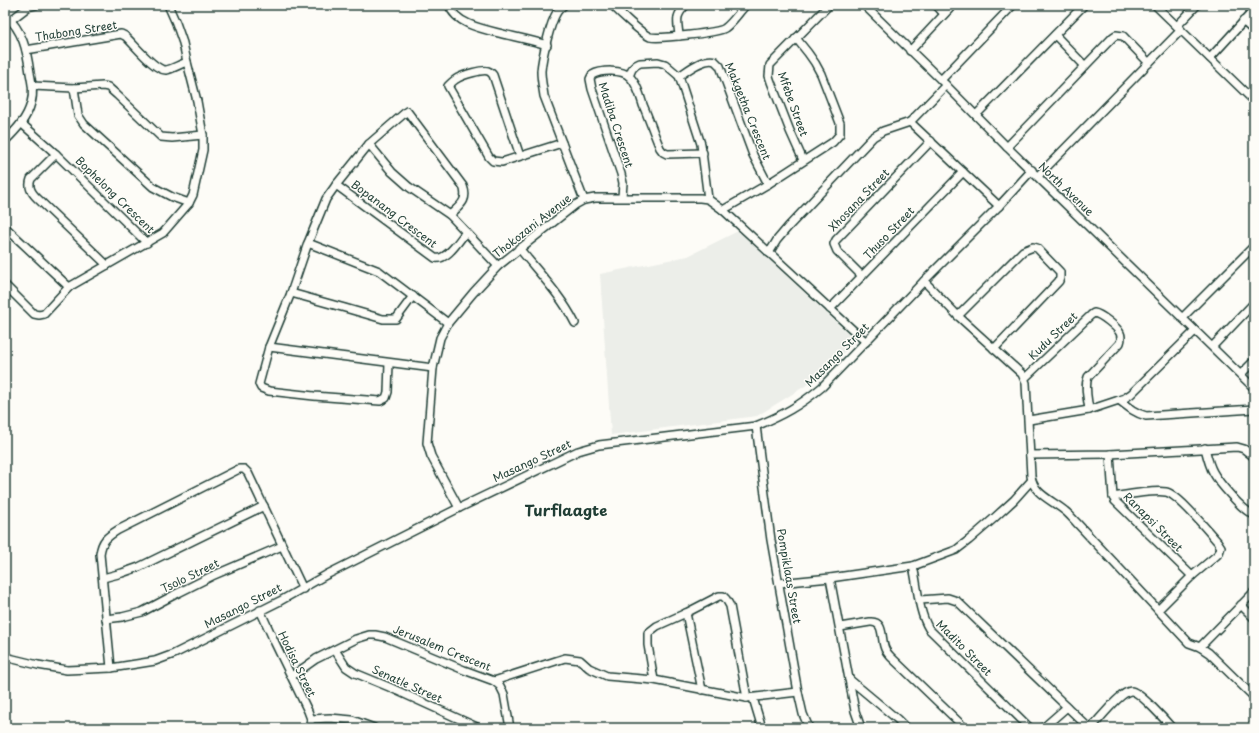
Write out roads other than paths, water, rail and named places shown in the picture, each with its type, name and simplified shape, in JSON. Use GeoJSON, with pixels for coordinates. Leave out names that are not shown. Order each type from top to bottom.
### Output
{"type":"FeatureCollection","features":[{"type":"Feature","properties":{"kind":"street"},"geometry":{"type":"LineString","coordinates":[[5,141],[21,123],[31,104],[33,86],[26,50],[21,35],[8,18],[36,5]]}},
{"type":"Feature","properties":{"kind":"street","name":"Bophelong Crescent"},"geometry":{"type":"LineString","coordinates":[[21,123],[56,154],[148,243],[163,233],[189,203],[195,191],[203,150],[203,135],[197,101],[183,44],[168,5]]}},
{"type":"Feature","properties":{"kind":"street"},"geometry":{"type":"LineString","coordinates":[[449,5],[453,13],[476,27],[547,45]]}},
{"type":"Feature","properties":{"kind":"street"},"geometry":{"type":"LineString","coordinates":[[551,5],[558,11]]}},
{"type":"Feature","properties":{"kind":"street"},"geometry":{"type":"LineString","coordinates":[[564,5],[552,21],[541,71],[542,85],[544,96],[584,200]]}},
{"type":"Feature","properties":{"kind":"street"},"geometry":{"type":"LineString","coordinates":[[612,5],[650,37],[679,36],[721,30],[729,24],[746,5]]}},
{"type":"Feature","properties":{"kind":"street"},"geometry":{"type":"LineString","coordinates":[[619,12],[625,5]]}},
{"type":"Feature","properties":{"kind":"street"},"geometry":{"type":"LineString","coordinates":[[679,36],[677,19],[678,14],[686,5]]}},
{"type":"Feature","properties":{"kind":"street","name":"Mfebe Street"},"geometry":{"type":"LineString","coordinates":[[804,160],[790,131],[769,76],[770,65],[829,5]]}},
{"type":"Feature","properties":{"kind":"street","name":"North Avenue"},"geometry":{"type":"LineString","coordinates":[[864,5],[910,51],[944,82],[1007,147],[1182,318],[1213,346],[1254,388]]}},
{"type":"Feature","properties":{"kind":"street"},"geometry":{"type":"LineString","coordinates":[[936,5],[944,14]]}},
{"type":"Feature","properties":{"kind":"street"},"geometry":{"type":"LineString","coordinates":[[910,51],[953,5]]}},
{"type":"Feature","properties":{"kind":"street"},"geometry":{"type":"LineString","coordinates":[[769,253],[777,240],[788,227],[873,137],[883,131],[910,122],[1013,5]]}},
{"type":"Feature","properties":{"kind":"street"},"geometry":{"type":"LineString","coordinates":[[976,116],[1084,5]]}},
{"type":"Feature","properties":{"kind":"street"},"geometry":{"type":"LineString","coordinates":[[1155,5],[1254,101]]}},
{"type":"Feature","properties":{"kind":"street"},"geometry":{"type":"LineString","coordinates":[[1038,176],[1150,63],[1197,5]]}},
{"type":"Feature","properties":{"kind":"street"},"geometry":{"type":"LineString","coordinates":[[1210,58],[1254,10]]}},
{"type":"Feature","properties":{"kind":"street"},"geometry":{"type":"LineString","coordinates":[[1244,21],[1254,31]]}},
{"type":"Feature","properties":{"kind":"street","name":"Thabong Street"},"geometry":{"type":"LineString","coordinates":[[26,50],[121,34],[126,36],[156,66],[162,70],[167,70],[187,62]]}},
{"type":"Feature","properties":{"kind":"street"},"geometry":{"type":"LineString","coordinates":[[1055,35],[1085,66]]}},
{"type":"Feature","properties":{"kind":"street"},"geometry":{"type":"LineString","coordinates":[[1007,147],[1113,37],[1120,35],[1123,36],[1150,63]]}},
{"type":"Feature","properties":{"kind":"street"},"geometry":{"type":"LineString","coordinates":[[723,210],[768,184],[837,138],[840,134],[841,129],[837,116],[815,63],[796,38]]}},
{"type":"Feature","properties":{"kind":"street","name":"Makgetha Crescent"},"geometry":{"type":"LineString","coordinates":[[678,76],[699,63],[709,61],[715,62],[720,66],[753,155],[768,184]]}},
{"type":"Feature","properties":{"kind":"street"},"geometry":{"type":"LineString","coordinates":[[703,153],[668,154],[663,152],[660,148],[637,89],[629,76],[632,69],[636,65],[640,63],[658,62],[665,64],[678,76],[698,130],[703,153],[708,199],[723,210],[866,342]]}},
{"type":"Feature","properties":{"kind":"street"},"geometry":{"type":"LineString","coordinates":[[520,156],[491,72],[488,70],[483,70],[462,76],[448,86],[489,157],[493,161],[502,162],[562,143]]}},
{"type":"Feature","properties":{"kind":"street","name":"Madiba Crescent"},"geometry":{"type":"LineString","coordinates":[[622,197],[623,184],[621,174],[592,89],[590,78],[595,73],[614,71],[622,72],[629,76]]}},
{"type":"Feature","properties":{"kind":"street"},"geometry":{"type":"LineString","coordinates":[[33,86],[74,88],[108,87],[161,136],[172,138],[203,135]]}},
{"type":"Feature","properties":{"kind":"street"},"geometry":{"type":"LineString","coordinates":[[74,88],[78,115],[84,124],[153,187],[172,197],[189,203]]}},
{"type":"Feature","properties":{"kind":"street","name":"Bopanang Crescent"},"geometry":{"type":"LineString","coordinates":[[450,216],[465,198],[463,186],[407,112],[369,144],[336,185],[435,258],[438,259],[444,257],[466,232]]}},
{"type":"Feature","properties":{"kind":"street"},"geometry":{"type":"LineString","coordinates":[[910,122],[999,206]]}},
{"type":"Feature","properties":{"kind":"street","name":"Xhosana Street"},"geometry":{"type":"LineString","coordinates":[[862,276],[837,251],[834,244],[836,240],[931,141]]}},
{"type":"Feature","properties":{"kind":"street"},"geometry":{"type":"LineString","coordinates":[[369,144],[392,172],[409,187],[450,216],[498,266]]}},
{"type":"Feature","properties":{"kind":"street"},"geometry":{"type":"LineString","coordinates":[[56,154],[31,179],[29,183],[30,188],[37,198],[107,265]]}},
{"type":"Feature","properties":{"kind":"street","name":"Masango Street"},"geometry":{"type":"LineString","coordinates":[[5,657],[57,669],[79,671],[148,663],[164,658],[303,589],[326,575],[459,508],[578,451],[599,446],[756,426],[792,410],[822,387],[999,206],[1032,170]]}},
{"type":"Feature","properties":{"kind":"street","name":"Thuso Street"},"geometry":{"type":"LineString","coordinates":[[830,309],[963,172]]}},
{"type":"Feature","properties":{"kind":"street"},"geometry":{"type":"LineString","coordinates":[[336,185],[326,200],[308,243],[291,293],[269,347],[259,384],[261,388],[269,391],[380,401],[386,398],[389,363]]}},
{"type":"Feature","properties":{"kind":"street","name":"Thokozani Avenue"},"geometry":{"type":"LineString","coordinates":[[459,508],[431,456],[427,443],[432,368],[440,338],[448,322],[498,266],[575,205],[584,200],[622,197],[708,199]]}},
{"type":"Feature","properties":{"kind":"street"},"geometry":{"type":"LineString","coordinates":[[5,227],[69,288]]}},
{"type":"Feature","properties":{"kind":"street"},"geometry":{"type":"LineString","coordinates":[[5,285],[34,314],[44,314],[69,288],[148,243]]}},
{"type":"Feature","properties":{"kind":"street"},"geometry":{"type":"LineString","coordinates":[[308,243],[379,272],[448,322]]}},
{"type":"Feature","properties":{"kind":"street"},"geometry":{"type":"LineString","coordinates":[[1182,318],[1254,246]]}},
{"type":"Feature","properties":{"kind":"street"},"geometry":{"type":"LineString","coordinates":[[958,316],[1024,251],[1033,247],[1037,248],[1060,272],[1059,281],[994,348]]}},
{"type":"Feature","properties":{"kind":"street"},"geometry":{"type":"LineString","coordinates":[[519,248],[570,312],[575,322]]}},
{"type":"Feature","properties":{"kind":"street"},"geometry":{"type":"LineString","coordinates":[[924,281],[958,316],[1025,378],[1032,481],[1036,490],[1065,511],[1189,643],[1200,647],[1216,660],[1254,697]]}},
{"type":"Feature","properties":{"kind":"street"},"geometry":{"type":"LineString","coordinates":[[291,293],[388,320],[396,319],[413,296]]}},
{"type":"Feature","properties":{"kind":"street"},"geometry":{"type":"LineString","coordinates":[[1213,346],[1254,303]]}},
{"type":"Feature","properties":{"kind":"street","name":"Kudu Street"},"geometry":{"type":"LineString","coordinates":[[1025,378],[1091,315],[1094,313],[1102,315],[1120,332],[1122,339],[1086,381],[1089,410]]}},
{"type":"Feature","properties":{"kind":"street"},"geometry":{"type":"LineString","coordinates":[[1029,420],[1089,410],[1126,398],[1132,394],[1196,331]]}},
{"type":"Feature","properties":{"kind":"street"},"geometry":{"type":"LineString","coordinates":[[269,347],[432,368]]}},
{"type":"Feature","properties":{"kind":"street"},"geometry":{"type":"LineString","coordinates":[[1241,374],[1254,361]]}},
{"type":"Feature","properties":{"kind":"street"},"geometry":{"type":"LineString","coordinates":[[1119,400],[1130,409],[1146,416],[1254,409]]}},
{"type":"Feature","properties":{"kind":"street","name":"Pompiklaas Street"},"geometry":{"type":"LineString","coordinates":[[756,426],[771,540],[802,714],[809,728]]}},
{"type":"Feature","properties":{"kind":"street"},"geometry":{"type":"LineString","coordinates":[[1030,456],[1110,454],[1237,447],[1244,449],[1254,457]]}},
{"type":"Feature","properties":{"kind":"street"},"geometry":{"type":"LineString","coordinates":[[1204,448],[1212,471],[1218,480],[1247,511],[1254,515]]}},
{"type":"Feature","properties":{"kind":"street","name":"Ranapsi Street"},"geometry":{"type":"LineString","coordinates":[[1110,454],[1113,497],[1117,504],[1192,576]]}},
{"type":"Feature","properties":{"kind":"street"},"geometry":{"type":"LineString","coordinates":[[111,668],[100,554],[102,544],[110,535],[239,469],[244,469],[248,473],[303,589]]}},
{"type":"Feature","properties":{"kind":"street"},"geometry":{"type":"LineString","coordinates":[[779,583],[830,578],[913,566],[956,550],[1014,500],[1032,481]]}},
{"type":"Feature","properties":{"kind":"street"},"geometry":{"type":"LineString","coordinates":[[1113,497],[1165,492],[1171,494],[1182,503],[1221,547],[1219,553],[1192,576],[1158,610]]}},
{"type":"Feature","properties":{"kind":"street"},"geometry":{"type":"LineString","coordinates":[[103,578],[139,567],[264,506]]}},
{"type":"Feature","properties":{"kind":"street","name":"Tsolo Street"},"geometry":{"type":"LineString","coordinates":[[106,618],[122,617],[142,612],[212,576],[282,546]]}},
{"type":"Feature","properties":{"kind":"street","name":"Madito Street"},"geometry":{"type":"LineString","coordinates":[[913,566],[925,623],[929,630],[1030,728]]}},
{"type":"Feature","properties":{"kind":"street"},"geometry":{"type":"LineString","coordinates":[[830,578],[855,711],[861,728]]}},
{"type":"Feature","properties":{"kind":"street"},"geometry":{"type":"LineString","coordinates":[[1200,647],[1254,592]]}},
{"type":"Feature","properties":{"kind":"street"},"geometry":{"type":"LineString","coordinates":[[654,680],[647,638],[648,633],[657,626],[719,596],[723,596],[730,606],[750,698],[762,728]]}},
{"type":"Feature","properties":{"kind":"street"},"geometry":{"type":"LineString","coordinates":[[920,600],[948,598],[957,601],[1090,728],[1120,696],[1131,691],[1134,691],[1143,698],[1172,728]]}},
{"type":"Feature","properties":{"kind":"street"},"geometry":{"type":"LineString","coordinates":[[1241,605],[1254,618]]}},
{"type":"Feature","properties":{"kind":"street","name":"Hodisa Street"},"geometry":{"type":"LineString","coordinates":[[260,610],[311,719]]}},
{"type":"Feature","properties":{"kind":"street"},"geometry":{"type":"LineString","coordinates":[[686,613],[702,690]]}},
{"type":"Feature","properties":{"kind":"street"},"geometry":{"type":"LineString","coordinates":[[840,627],[870,622],[877,623],[881,628],[885,649],[891,657],[965,728]]}},
{"type":"Feature","properties":{"kind":"street","name":"Jerusalem Crescent"},"geometry":{"type":"LineString","coordinates":[[292,676],[316,659],[356,639],[369,635],[378,635],[494,681],[503,690],[507,704],[510,728]]}},
{"type":"Feature","properties":{"kind":"street","name":"Senatle Street"},"geometry":{"type":"LineString","coordinates":[[335,650],[346,667],[355,674],[389,687],[479,728]]}},
{"type":"Feature","properties":{"kind":"street"},"geometry":{"type":"LineString","coordinates":[[494,681],[565,658],[580,660],[589,668],[607,676],[654,680],[750,698],[798,692]]}},
{"type":"Feature","properties":{"kind":"street"},"geometry":{"type":"LineString","coordinates":[[849,679],[906,728]]}},
{"type":"Feature","properties":{"kind":"street"},"geometry":{"type":"LineString","coordinates":[[1043,728],[1067,707]]}},
{"type":"Feature","properties":{"kind":"street"},"geometry":{"type":"LineString","coordinates":[[309,728],[311,719],[344,719],[374,728]]}},
{"type":"Feature","properties":{"kind":"district","name":"Turflaagte"},"geometry":{"type":"Point","coordinates":[566,511]}}]}
